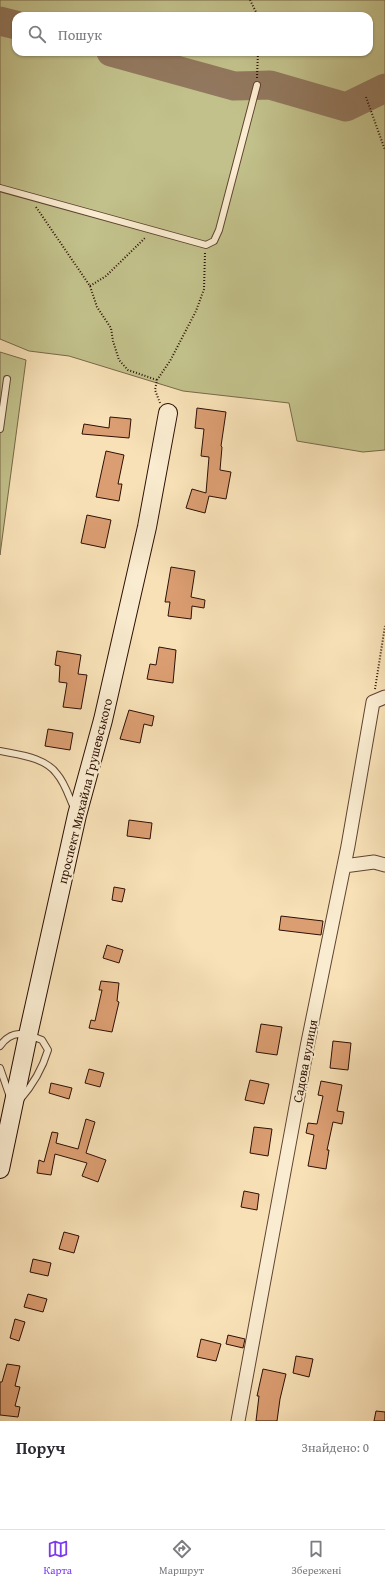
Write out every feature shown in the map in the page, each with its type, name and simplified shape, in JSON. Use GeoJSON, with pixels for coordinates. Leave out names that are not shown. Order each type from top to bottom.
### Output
{"type":"FeatureCollection","features":[{"type":"Feature","properties":{"kind":"street","name":"проспект Михайла Грушевського"},"geometry":{"type":"LineString","coordinates":[[0,1169],[77,815],[102,720],[147,527],[168,413]]}},
{"type":"Feature","properties":{"kind":"street","name":"Садова вулиця"},"geometry":{"type":"LineString","coordinates":[[238,1421],[306,1055],[379,700]]}},
{"type":"Feature","properties":{"kind":"street"},"geometry":{"type":"LineString","coordinates":[[344,866],[374,862],[385,865]]}},
{"type":"Feature","properties":{"kind":"lane"},"geometry":{"type":"LineString","coordinates":[[0,188],[206,245],[214,241],[219,230],[257,85]]}},
{"type":"Feature","properties":{"kind":"lane"},"geometry":{"type":"LineString","coordinates":[[0,429],[7,379]]}},
{"type":"Feature","properties":{"kind":"lane"},"geometry":{"type":"LineString","coordinates":[[0,751],[44,762],[52,767],[59,775],[77,815]]}},
{"type":"Feature","properties":{"kind":"lane"},"geometry":{"type":"LineString","coordinates":[[0,1046],[8,1036],[17,1034],[28,1036]]}},
{"type":"Feature","properties":{"kind":"lane"},"geometry":{"type":"LineString","coordinates":[[0,1068],[13,1108]]}},
{"type":"Feature","properties":{"kind":"path"},"geometry":{"type":"LineString","coordinates":[[250,0],[256,12]]}},
{"type":"Feature","properties":{"kind":"path"},"geometry":{"type":"LineString","coordinates":[[257,85],[258,56]]}},
{"type":"Feature","properties":{"kind":"path"},"geometry":{"type":"LineString","coordinates":[[366,97],[385,150]]}},
{"type":"Feature","properties":{"kind":"path"},"geometry":{"type":"LineString","coordinates":[[28,196],[90,286],[96,307],[110,328],[119,360],[128,370],[157,380]]}},
{"type":"Feature","properties":{"kind":"path"},"geometry":{"type":"LineString","coordinates":[[90,286],[106,276],[152,231]]}},
{"type":"Feature","properties":{"kind":"path"},"geometry":{"type":"LineString","coordinates":[[168,413],[161,406],[155,390],[157,380],[170,361],[196,311],[204,290],[206,245]]}},
{"type":"Feature","properties":{"kind":"path"},"geometry":{"type":"LineString","coordinates":[[379,700],[385,626]]}},
{"type":"Feature","properties":{"kind":"shaded area"},"geometry":{"type":"Polygon","coordinates":[[[0,0],[385,0],[385,450],[363,452],[297,441],[289,403],[183,391],[69,356],[29,351],[0,339],[0,0]]]}},
{"type":"Feature","properties":{"kind":"shaded area"},"geometry":{"type":"Polygon","coordinates":[[[0,352],[26,360],[0,555],[0,352]]]}},
{"type":"Feature","properties":{"kind":"building"},"geometry":{"type":"Polygon","coordinates":[[[197,408],[226,412],[221,446],[220,470],[231,472],[226,499],[209,496],[205,513],[186,508],[192,489],[206,493],[209,457],[201,456],[204,429],[195,428],[197,408]]]}},
{"type":"Feature","properties":{"kind":"building"},"geometry":{"type":"Polygon","coordinates":[[[110,417],[131,419],[129,438],[82,434],[84,424],[109,428],[110,417]]]}},
{"type":"Feature","properties":{"kind":"building"},"geometry":{"type":"Polygon","coordinates":[[[106,451],[124,455],[118,484],[122,484],[119,501],[96,497],[106,451]]]}},
{"type":"Feature","properties":{"kind":"building"},"geometry":{"type":"Polygon","coordinates":[[[87,515],[111,520],[105,548],[81,543],[87,515]]]}},
{"type":"Feature","properties":{"kind":"building"},"geometry":{"type":"Polygon","coordinates":[[[171,567],[195,571],[191,597],[205,600],[204,608],[192,606],[191,619],[168,616],[170,602],[165,602],[171,567]]]}},
{"type":"Feature","properties":{"kind":"building"},"geometry":{"type":"Polygon","coordinates":[[[159,647],[176,650],[173,683],[147,679],[150,664],[156,665],[159,647]]]}},
{"type":"Feature","properties":{"kind":"building"},"geometry":{"type":"Polygon","coordinates":[[[57,651],[81,655],[78,674],[87,675],[81,709],[63,707],[67,683],[59,682],[60,666],[55,665],[57,651]]]}},
{"type":"Feature","properties":{"kind":"building"},"geometry":{"type":"Polygon","coordinates":[[[129,710],[154,716],[152,726],[144,724],[140,743],[120,739],[129,710]]]}},
{"type":"Feature","properties":{"kind":"building"},"geometry":{"type":"Polygon","coordinates":[[[48,729],[73,733],[70,750],[45,746],[48,729]]]}},
{"type":"Feature","properties":{"kind":"building"},"geometry":{"type":"Polygon","coordinates":[[[129,820],[152,823],[150,839],[127,836],[129,820]]]}},
{"type":"Feature","properties":{"kind":"building"},"geometry":{"type":"Polygon","coordinates":[[[114,887],[125,889],[122,902],[112,900],[114,887]]]}},
{"type":"Feature","properties":{"kind":"building"},"geometry":{"type":"Polygon","coordinates":[[[281,916],[323,921],[321,935],[279,930],[281,916]]]}},
{"type":"Feature","properties":{"kind":"building"},"geometry":{"type":"Polygon","coordinates":[[[107,945],[123,950],[119,963],[103,958],[107,945]]]}},
{"type":"Feature","properties":{"kind":"building"},"geometry":{"type":"Polygon","coordinates":[[[101,981],[119,983],[117,1001],[119,1002],[112,1032],[89,1028],[91,1020],[95,1021],[102,990],[99,990],[101,981]]]}},
{"type":"Feature","properties":{"kind":"building"},"geometry":{"type":"Polygon","coordinates":[[[261,1024],[282,1027],[277,1055],[256,1052],[261,1024]]]}},
{"type":"Feature","properties":{"kind":"building"},"geometry":{"type":"Polygon","coordinates":[[[333,1041],[351,1043],[348,1070],[330,1068],[333,1041]]]}},
{"type":"Feature","properties":{"kind":"building"},"geometry":{"type":"Polygon","coordinates":[[[89,1069],[104,1073],[100,1087],[85,1083],[89,1069]]]}},
{"type":"Feature","properties":{"kind":"building"},"geometry":{"type":"Polygon","coordinates":[[[250,1080],[269,1084],[264,1104],[245,1100],[250,1080]]]}},
{"type":"Feature","properties":{"kind":"building"},"geometry":{"type":"Polygon","coordinates":[[[321,1081],[342,1085],[337,1111],[344,1112],[342,1124],[333,1122],[327,1150],[329,1150],[326,1169],[308,1166],[314,1135],[306,1133],[308,1123],[317,1124],[323,1096],[318,1095],[321,1081]]]}},
{"type":"Feature","properties":{"kind":"building"},"geometry":{"type":"Polygon","coordinates":[[[51,1083],[72,1088],[69,1099],[49,1093],[51,1083]]]}},
{"type":"Feature","properties":{"kind":"building"},"geometry":{"type":"Polygon","coordinates":[[[86,1119],[95,1122],[86,1153],[106,1160],[98,1182],[82,1176],[87,1163],[55,1154],[51,1175],[37,1173],[39,1160],[44,1162],[52,1132],[58,1133],[56,1143],[78,1149],[86,1119]]]}},
{"type":"Feature","properties":{"kind":"building"},"geometry":{"type":"Polygon","coordinates":[[[254,1127],[272,1129],[268,1156],[250,1153],[254,1127]]]}},
{"type":"Feature","properties":{"kind":"building"},"geometry":{"type":"Polygon","coordinates":[[[244,1191],[259,1194],[257,1210],[241,1207],[244,1191]]]}},
{"type":"Feature","properties":{"kind":"building"},"geometry":{"type":"Polygon","coordinates":[[[64,1232],[79,1236],[74,1253],[59,1249],[64,1232]]]}},
{"type":"Feature","properties":{"kind":"building"},"geometry":{"type":"Polygon","coordinates":[[[33,1259],[51,1263],[48,1276],[30,1272],[33,1259]]]}},
{"type":"Feature","properties":{"kind":"building"},"geometry":{"type":"Polygon","coordinates":[[[28,1294],[47,1299],[43,1312],[24,1307],[28,1294]]]}},
{"type":"Feature","properties":{"kind":"building"},"geometry":{"type":"Polygon","coordinates":[[[15,1319],[25,1322],[19,1341],[10,1338],[15,1319]]]}},
{"type":"Feature","properties":{"kind":"building"},"geometry":{"type":"Polygon","coordinates":[[[228,1335],[245,1339],[243,1348],[226,1344],[228,1335]]]}},
{"type":"Feature","properties":{"kind":"building"},"geometry":{"type":"Polygon","coordinates":[[[201,1339],[221,1344],[216,1361],[197,1357],[201,1339]]]}},
{"type":"Feature","properties":{"kind":"building"},"geometry":{"type":"Polygon","coordinates":[[[296,1356],[313,1359],[309,1377],[293,1373],[296,1356]]]}},
{"type":"Feature","properties":{"kind":"building"},"geometry":{"type":"Polygon","coordinates":[[[7,1364],[20,1366],[15,1386],[20,1387],[15,1406],[20,1407],[18,1417],[0,1415],[0,1382],[2,1382],[7,1364]]]}},
{"type":"Feature","properties":{"kind":"building"},"geometry":{"type":"Polygon","coordinates":[[[263,1369],[286,1374],[277,1421],[256,1421],[259,1396],[257,1396],[263,1369]]]}},
{"type":"Feature","properties":{"kind":"building"},"geometry":{"type":"Polygon","coordinates":[[[376,1411],[385,1412],[385,1421],[374,1421],[376,1411]]]}},
{"type":"Feature","properties":{"kind":"taxiway"},"geometry":{"type":"LineString","coordinates":[[0,21],[12,24]]}},
{"type":"Feature","properties":{"kind":"taxiway"},"geometry":{"type":"LineString","coordinates":[[125,56],[234,86],[270,85],[346,107],[385,88]]}}]}
